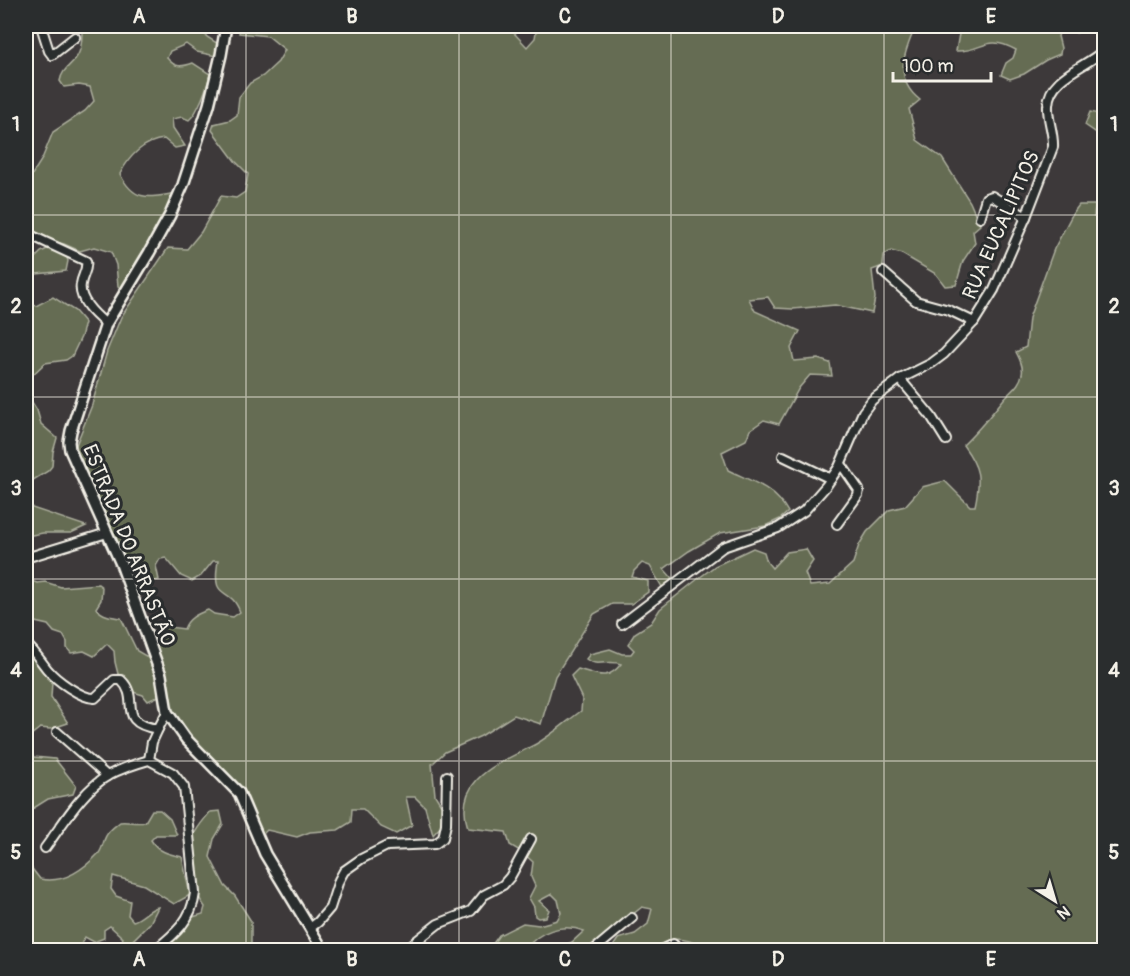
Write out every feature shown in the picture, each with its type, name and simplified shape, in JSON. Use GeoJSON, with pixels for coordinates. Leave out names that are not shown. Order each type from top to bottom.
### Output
{"type":"FeatureCollection","features":[{"type":"Feature","properties":{"kind":"street"},"geometry":{"type":"LineString","coordinates":[[41,26],[52,55],[75,37]]}},
{"type":"Feature","properties":{"kind":"street","name":"ESTRADA DO ARRASTÃO"},"geometry":{"type":"LineString","coordinates":[[226,26],[209,105],[183,185],[149,253],[106,324],[73,423],[69,442],[74,463],[121,564],[161,675],[167,712],[186,739],[239,793],[265,854],[323,951]]}},
{"type":"Feature","properties":{"kind":"street","name":"RUA EUCALIPITOS"},"geometry":{"type":"LineString","coordinates":[[622,624],[723,547],[778,528],[804,511],[841,464],[863,412],[872,400],[900,379],[932,363],[944,354],[974,322],[994,290],[1053,147],[1054,139],[1047,106],[1049,96],[1054,87],[1079,67],[1104,53]]}},
{"type":"Feature","properties":{"kind":"street"},"geometry":{"type":"LineString","coordinates":[[980,218],[986,198],[992,195],[1026,217]]}},
{"type":"Feature","properties":{"kind":"street"},"geometry":{"type":"LineString","coordinates":[[26,233],[86,261],[87,268],[81,285],[82,295],[96,316],[106,324]]}},
{"type":"Feature","properties":{"kind":"street"},"geometry":{"type":"LineString","coordinates":[[883,272],[916,301],[949,310],[974,322]]}},
{"type":"Feature","properties":{"kind":"street"},"geometry":{"type":"LineString","coordinates":[[900,379],[931,416],[945,440]]}},
{"type":"Feature","properties":{"kind":"street"},"geometry":{"type":"LineString","coordinates":[[783,456],[831,479]]}},
{"type":"Feature","properties":{"kind":"street"},"geometry":{"type":"LineString","coordinates":[[837,524],[858,495],[859,490],[841,464]]}},
{"type":"Feature","properties":{"kind":"street"},"geometry":{"type":"LineString","coordinates":[[32,556],[107,533]]}},
{"type":"Feature","properties":{"kind":"street"},"geometry":{"type":"LineString","coordinates":[[26,644],[37,653],[55,678],[87,698],[95,698],[114,680],[121,680],[126,686],[135,721],[142,726],[158,729]]}},
{"type":"Feature","properties":{"kind":"street"},"geometry":{"type":"LineString","coordinates":[[149,760],[152,742],[167,712]]}},
{"type":"Feature","properties":{"kind":"street"},"geometry":{"type":"LineString","coordinates":[[57,732],[107,776]]}},
{"type":"Feature","properties":{"kind":"street"},"geometry":{"type":"LineString","coordinates":[[45,848],[86,795],[107,776],[149,760],[173,773],[184,787],[195,893],[194,907],[186,921],[171,938],[155,951]]}},
{"type":"Feature","properties":{"kind":"street"},"geometry":{"type":"LineString","coordinates":[[310,928],[330,908],[344,871],[387,846],[435,844],[443,838],[446,824],[447,776]]}},
{"type":"Feature","properties":{"kind":"street"},"geometry":{"type":"LineString","coordinates":[[405,951],[438,924],[471,911],[484,895],[503,885],[510,877],[531,839]]}},
{"type":"Feature","properties":{"kind":"street"},"geometry":{"type":"LineString","coordinates":[[594,951],[632,918]]}},
{"type":"Feature","properties":{"kind":"street"},"geometry":{"type":"LineString","coordinates":[[661,951],[673,944],[679,951]]}},
{"type":"Feature","properties":{"kind":"green space"},"geometry":{"type":"Polygon","coordinates":[[[78,26],[199,26],[207,37],[220,45],[216,56],[197,52],[186,44],[170,51],[167,58],[179,66],[193,63],[210,74],[202,98],[189,120],[182,117],[172,119],[173,128],[185,146],[175,148],[164,139],[150,143],[138,150],[120,174],[136,194],[150,197],[176,193],[153,240],[121,289],[118,286],[116,265],[111,252],[94,247],[80,251],[64,244],[39,238],[26,231],[26,180],[30,178],[42,159],[53,132],[85,111],[94,101],[90,87],[79,85],[64,87],[60,81],[64,71],[79,51],[82,29],[78,26]]]}},
{"type":"Feature","properties":{"kind":"green space"},"geometry":{"type":"Polygon","coordinates":[[[240,26],[518,26],[513,32],[527,47],[535,38],[537,26],[916,26],[903,65],[906,83],[920,100],[909,109],[917,140],[942,158],[970,202],[980,225],[973,231],[975,243],[963,261],[956,285],[945,286],[936,274],[902,254],[891,251],[884,255],[883,266],[872,270],[875,298],[872,313],[835,305],[793,309],[775,308],[768,297],[749,299],[755,311],[800,331],[791,348],[794,361],[818,359],[830,363],[832,376],[810,375],[799,388],[779,424],[764,420],[750,430],[746,440],[722,452],[728,470],[769,491],[788,512],[780,519],[765,526],[720,533],[689,551],[664,569],[678,585],[669,592],[662,587],[650,566],[642,563],[634,571],[632,577],[648,581],[648,592],[631,604],[612,604],[594,614],[555,676],[541,724],[514,715],[481,736],[445,752],[432,764],[435,795],[443,808],[442,825],[433,835],[425,807],[415,797],[406,797],[412,825],[396,834],[381,827],[363,809],[352,809],[351,822],[338,830],[310,832],[297,837],[267,830],[262,835],[251,812],[173,717],[153,633],[161,626],[184,629],[193,617],[208,610],[214,614],[233,617],[240,612],[236,603],[219,588],[216,574],[218,561],[213,561],[201,576],[192,581],[181,576],[166,558],[160,559],[156,566],[159,580],[134,584],[85,483],[76,445],[92,405],[107,351],[121,317],[168,248],[187,249],[201,232],[221,196],[236,198],[245,192],[248,174],[235,161],[212,130],[214,124],[230,120],[237,115],[239,97],[250,83],[263,76],[278,62],[285,50],[268,36],[239,33],[240,26]]]}},
{"type":"Feature","properties":{"kind":"green space"},"geometry":{"type":"Polygon","coordinates":[[[957,26],[1082,26],[1082,31],[1076,33],[1067,27],[1062,28],[1058,36],[1060,54],[1010,79],[1001,75],[1006,63],[1013,58],[1016,50],[1006,45],[991,43],[965,51],[956,51],[959,34],[957,26]]]}},
{"type":"Feature","properties":{"kind":"green space"},"geometry":{"type":"Polygon","coordinates":[[[1090,112],[1104,115],[1104,138],[1085,125],[1090,112]]]}},
{"type":"Feature","properties":{"kind":"green space"},"geometry":{"type":"Polygon","coordinates":[[[1079,205],[1095,205],[1094,217],[1104,224],[1104,950],[693,950],[692,942],[676,939],[649,949],[613,950],[618,939],[635,934],[648,924],[652,909],[642,907],[587,950],[555,950],[572,942],[584,931],[559,928],[537,938],[525,950],[493,950],[492,945],[499,935],[523,923],[539,925],[557,920],[561,913],[558,900],[552,894],[539,901],[549,910],[546,917],[535,916],[534,907],[529,898],[535,886],[531,877],[533,862],[510,845],[506,832],[468,828],[465,811],[467,796],[473,784],[483,774],[553,733],[581,711],[582,699],[571,676],[578,669],[606,675],[616,670],[621,664],[590,662],[586,659],[590,654],[610,649],[622,654],[631,654],[634,650],[628,644],[635,633],[651,623],[660,609],[715,566],[753,548],[764,552],[772,568],[787,552],[806,549],[813,561],[805,573],[810,586],[830,584],[853,563],[859,545],[867,532],[889,510],[905,506],[922,487],[945,481],[970,506],[975,506],[978,474],[973,460],[963,445],[1019,382],[1022,368],[1016,352],[1026,347],[1029,318],[1054,249],[1079,205]]]}},
{"type":"Feature","properties":{"kind":"green space"},"geometry":{"type":"Polygon","coordinates":[[[51,247],[65,251],[68,261],[66,271],[36,274],[26,283],[26,256],[36,257],[51,247]]]}},
{"type":"Feature","properties":{"kind":"green space"},"geometry":{"type":"Polygon","coordinates":[[[53,297],[75,311],[85,323],[72,356],[66,360],[45,363],[26,381],[26,300],[36,306],[53,297]]]}},
{"type":"Feature","properties":{"kind":"green space"},"geometry":{"type":"Polygon","coordinates":[[[26,393],[37,410],[41,424],[57,438],[52,466],[33,480],[26,489],[26,393]]]}},
{"type":"Feature","properties":{"kind":"green space"},"geometry":{"type":"Polygon","coordinates":[[[26,490],[32,508],[86,526],[71,533],[43,533],[26,536],[26,490]]]}},
{"type":"Feature","properties":{"kind":"green space"},"geometry":{"type":"Polygon","coordinates":[[[26,579],[61,587],[98,584],[102,587],[101,600],[96,608],[111,617],[121,618],[137,651],[152,663],[161,695],[148,701],[143,695],[133,692],[129,681],[118,674],[114,651],[107,644],[94,656],[84,651],[71,653],[63,635],[54,632],[48,625],[26,620],[26,579]]]}},
{"type":"Feature","properties":{"kind":"green space"},"geometry":{"type":"Polygon","coordinates":[[[26,649],[34,653],[52,682],[51,697],[68,723],[50,729],[40,728],[26,739],[26,649]]]}},
{"type":"Feature","properties":{"kind":"green space"},"geometry":{"type":"Polygon","coordinates":[[[26,749],[34,757],[55,759],[76,786],[73,794],[48,799],[26,813],[26,749]]]}},
{"type":"Feature","properties":{"kind":"green space"},"geometry":{"type":"Polygon","coordinates":[[[152,810],[160,810],[170,819],[177,835],[156,835],[151,840],[160,850],[182,857],[190,895],[174,904],[144,885],[113,876],[111,889],[116,896],[130,901],[128,915],[133,921],[158,907],[150,923],[132,941],[128,950],[117,950],[123,938],[110,926],[104,930],[104,938],[94,942],[85,937],[81,950],[26,950],[26,866],[29,865],[40,879],[57,879],[72,874],[99,853],[106,836],[120,822],[145,822],[152,810]]]}},
{"type":"Feature","properties":{"kind":"green space"},"geometry":{"type":"Polygon","coordinates":[[[220,811],[223,824],[214,839],[210,857],[225,886],[235,896],[251,921],[251,950],[160,950],[193,917],[203,914],[205,907],[197,892],[192,872],[192,843],[197,829],[210,812],[220,811]]]}}]}
